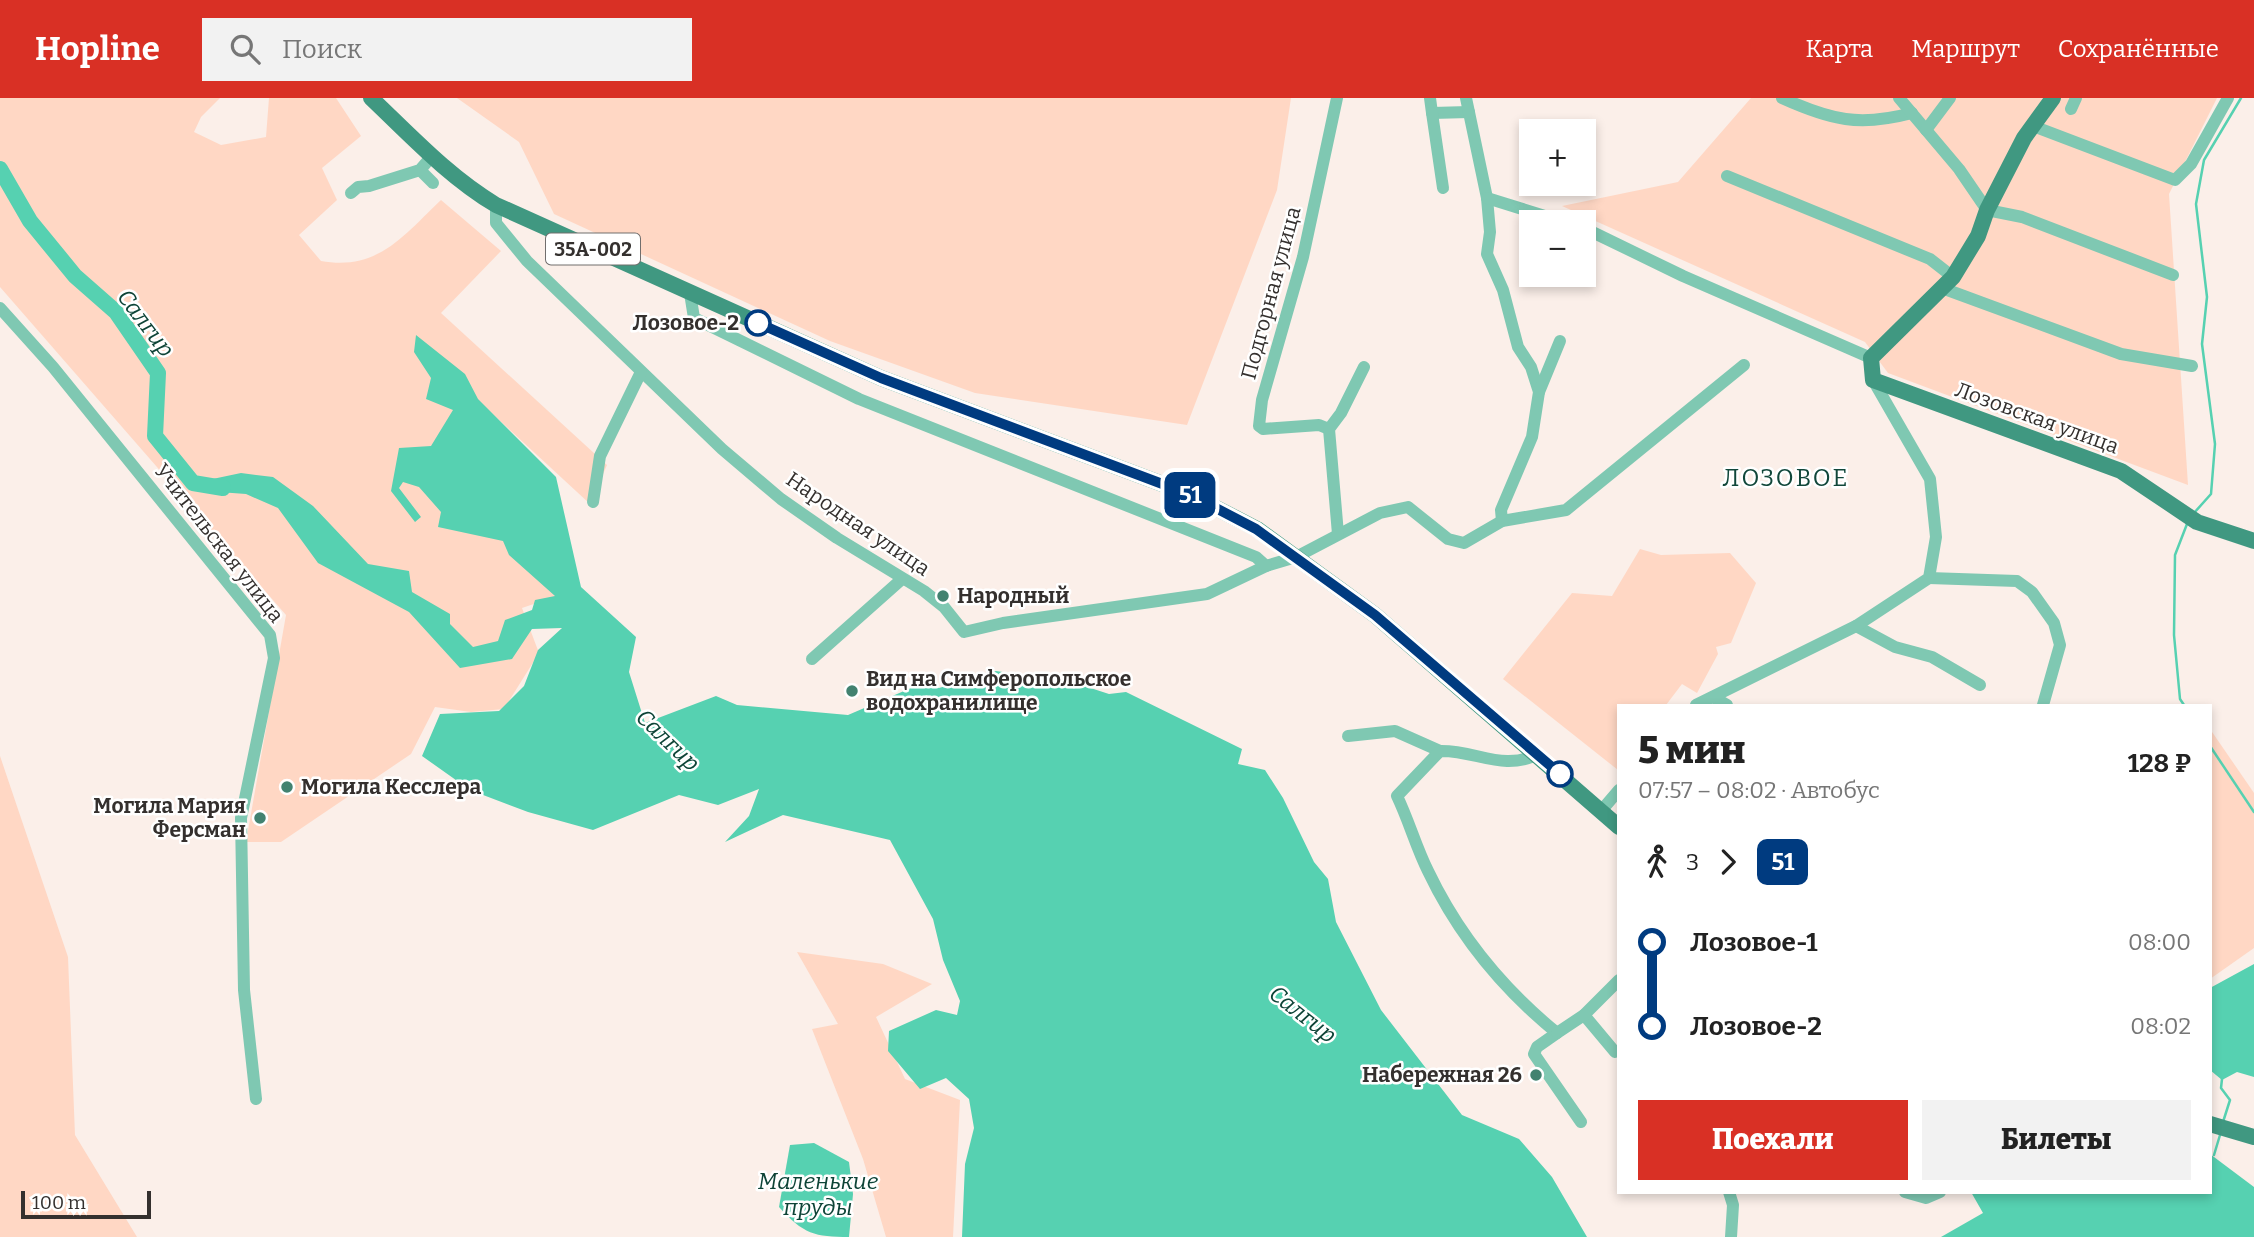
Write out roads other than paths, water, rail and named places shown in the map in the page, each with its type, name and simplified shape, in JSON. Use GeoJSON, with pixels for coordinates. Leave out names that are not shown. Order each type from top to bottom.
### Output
{"type":"FeatureCollection","features":[{"type":"Feature","properties":{"kind":"main road","name":"35А-002"},"geometry":{"type":"LineString","coordinates":[[371,98],[432,156],[476,193],[496,205],[881,378],[1189,494],[1256,529],[1375,615],[1617,825]]}},
{"type":"Feature","properties":{"kind":"main road"},"geometry":{"type":"LineString","coordinates":[[1873,380],[1871,358],[1947,282],[1978,236],[1987,210],[2033,126],[2053,98]]}},
{"type":"Feature","properties":{"kind":"main road","name":"Лозовская улица"},"geometry":{"type":"LineString","coordinates":[[1873,380],[2121,471],[2197,522],[2254,541]]}},
{"type":"Feature","properties":{"kind":"main road"},"geometry":{"type":"LineString","coordinates":[[2212,1125],[2254,1137]]}},
{"type":"Feature","properties":{"kind":"street"},"geometry":{"type":"LineString","coordinates":[[378,98],[387,113]]}},
{"type":"Feature","properties":{"kind":"street","name":"Подгорная улица"},"geometry":{"type":"LineString","coordinates":[[1329,429],[1319,425],[1263,429],[1259,426],[1262,400],[1303,257],[1338,98]]}},
{"type":"Feature","properties":{"kind":"street"},"geometry":{"type":"LineString","coordinates":[[1430,98],[1443,188]]}},
{"type":"Feature","properties":{"kind":"street"},"geometry":{"type":"LineString","coordinates":[[1466,98],[1487,198],[1490,232],[1487,254],[1503,290],[1518,346],[1531,367],[1539,392]]}},
{"type":"Feature","properties":{"kind":"street"},"geometry":{"type":"LineString","coordinates":[[1782,98],[1815,113],[1846,121],[1881,121],[1912,113]]}},
{"type":"Feature","properties":{"kind":"street"},"geometry":{"type":"LineString","coordinates":[[1899,98],[1987,210],[2022,216],[2173,275]]}},
{"type":"Feature","properties":{"kind":"street"},"geometry":{"type":"LineString","coordinates":[[1926,130],[1950,98]]}},
{"type":"Feature","properties":{"kind":"street"},"geometry":{"type":"LineString","coordinates":[[2033,126],[2175,180],[2191,164],[2228,98]]}},
{"type":"Feature","properties":{"kind":"street"},"geometry":{"type":"LineString","coordinates":[[1432,113],[1469,112]]}},
{"type":"Feature","properties":{"kind":"street"},"geometry":{"type":"LineString","coordinates":[[351,193],[358,187],[420,170],[432,156]]}},
{"type":"Feature","properties":{"kind":"street"},"geometry":{"type":"LineString","coordinates":[[420,170],[433,183]]}},
{"type":"Feature","properties":{"kind":"street"},"geometry":{"type":"LineString","coordinates":[[1727,176],[1930,259],[1947,282],[2121,354],[2192,366]]}},
{"type":"Feature","properties":{"kind":"street"},"geometry":{"type":"LineString","coordinates":[[1487,198],[1526,210]]}},
{"type":"Feature","properties":{"kind":"street","name":"Народная улица"},"geometry":{"type":"LineString","coordinates":[[496,205],[496,223],[527,261],[722,449],[781,499],[944,607],[964,632],[1003,623],[1207,594],[1241,581],[1266,566],[1296,557],[1380,513],[1408,507],[1455,542],[1465,542],[1502,521]]}},
{"type":"Feature","properties":{"kind":"street"},"geometry":{"type":"LineString","coordinates":[[1596,234],[1684,276],[1871,358]]}},
{"type":"Feature","properties":{"kind":"street"},"geometry":{"type":"LineString","coordinates":[[690,293],[694,318],[859,399],[1256,556],[1266,566]]}},
{"type":"Feature","properties":{"kind":"street","name":"Учительская улица"},"geometry":{"type":"LineString","coordinates":[[0,308],[53,367],[270,635],[274,658],[241,818],[244,990],[257,1099]]}},
{"type":"Feature","properties":{"kind":"street"},"geometry":{"type":"LineString","coordinates":[[1560,341],[1539,392],[1532,437],[1501,510],[1502,521],[1566,510],[1744,365]]}},
{"type":"Feature","properties":{"kind":"street"},"geometry":{"type":"LineString","coordinates":[[1338,534],[1329,429],[1341,413],[1364,367]]}},
{"type":"Feature","properties":{"kind":"street"},"geometry":{"type":"LineString","coordinates":[[593,502],[600,456],[641,372]]}},
{"type":"Feature","properties":{"kind":"street"},"geometry":{"type":"LineString","coordinates":[[1873,380],[1930,480],[1936,537],[1929,578]]}},
{"type":"Feature","properties":{"kind":"street"},"geometry":{"type":"LineString","coordinates":[[1698,704],[1856,626],[1929,578],[2007,579],[2027,586],[2054,623],[2060,645],[2043,704]]}},
{"type":"Feature","properties":{"kind":"street"},"geometry":{"type":"LineString","coordinates":[[812,659],[902,579]]}},
{"type":"Feature","properties":{"kind":"street"},"geometry":{"type":"LineString","coordinates":[[1856,626],[1895,647],[1932,657],[1980,685]]}},
{"type":"Feature","properties":{"kind":"street"},"geometry":{"type":"LineString","coordinates":[[1713,697],[1725,704]]}},
{"type":"Feature","properties":{"kind":"street"},"geometry":{"type":"LineString","coordinates":[[1348,736],[1395,731],[1440,751],[1456,751],[1489,760],[1522,762],[1538,754]]}},
{"type":"Feature","properties":{"kind":"street"},"geometry":{"type":"LineString","coordinates":[[1440,751],[1397,796],[1427,869],[1459,927],[1486,964],[1557,1033]]}},
{"type":"Feature","properties":{"kind":"street"},"geometry":{"type":"LineString","coordinates":[[1601,811],[1617,792]]}},
{"type":"Feature","properties":{"kind":"street"},"geometry":{"type":"LineString","coordinates":[[1581,1122],[1534,1054],[1537,1047],[1584,1015],[1617,983]]}},
{"type":"Feature","properties":{"kind":"street"},"geometry":{"type":"LineString","coordinates":[[1584,1015],[1615,1052]]}},
{"type":"Feature","properties":{"kind":"street"},"geometry":{"type":"LineString","coordinates":[[1730,1194],[1733,1205],[1731,1237]]}},
{"type":"Feature","properties":{"kind":"street"},"geometry":{"type":"LineString","coordinates":[[1912,1194],[1926,1198],[1935,1194]]}},
{"type":"Feature","properties":{"kind":"water"},"geometry":{"type":"Polygon","coordinates":[[[416,335],[465,374],[478,399],[556,477],[581,587],[636,637],[629,672],[645,723],[716,696],[737,705],[848,715],[925,682],[939,688],[996,671],[1072,682],[1109,694],[1126,692],[1242,749],[1238,764],[1265,770],[1283,798],[1314,862],[1328,879],[1336,922],[1381,1010],[1462,1115],[1519,1139],[1552,1177],[1587,1237],[962,1237],[965,1164],[974,1128],[969,1099],[946,1078],[920,1089],[888,1051],[889,1031],[936,1010],[957,1015],[960,1001],[943,960],[933,919],[890,840],[783,815],[725,842],[749,816],[759,789],[718,805],[679,795],[593,830],[528,812],[470,790],[422,756],[440,714],[499,711],[524,686],[538,650],[562,628],[532,629],[512,659],[460,668],[409,612],[318,563],[278,508],[246,494],[205,491],[203,481],[241,473],[273,477],[313,506],[368,564],[409,571],[412,592],[450,614],[450,624],[473,647],[498,641],[505,620],[532,610],[535,600],[555,596],[509,555],[503,541],[438,527],[441,512],[419,487],[403,482],[399,488],[421,517],[415,522],[391,491],[399,448],[431,446],[453,410],[426,399],[431,378],[414,352],[416,335]]]}},
{"type":"Feature","properties":{"kind":"water"},"geometry":{"type":"Polygon","coordinates":[[[2254,964],[2254,1077],[2237,1072],[2222,1080],[2212,1072],[2212,987],[2254,964]]]}},
{"type":"Feature","properties":{"kind":"water","name":"Маленькие пруды"},"geometry":{"type":"Polygon","coordinates":[[[814,1143],[849,1162],[853,1194],[849,1237],[810,1232],[795,1223],[779,1207],[790,1145],[814,1143]]]}},
{"type":"Feature","properties":{"kind":"water"},"geometry":{"type":"Polygon","coordinates":[[[2212,1156],[2254,1187],[2254,1237],[1941,1237],[1983,1213],[1972,1194],[2212,1194],[2212,1156]]]}},
{"type":"Feature","properties":{"kind":"waterway"},"geometry":{"type":"LineString","coordinates":[[2194,513],[2211,494],[2215,444],[2202,344],[2207,297],[2196,204],[2204,160],[2241,98]]}},
{"type":"Feature","properties":{"kind":"waterway","name":"Салгир"},"geometry":{"type":"LineString","coordinates":[[0,169],[30,221],[75,276],[116,312],[158,373],[155,436],[193,483],[223,488]]}},
{"type":"Feature","properties":{"kind":"waterway"},"geometry":{"type":"LineString","coordinates":[[2183,704],[2180,699],[2174,635],[2175,555],[2187,524]]}},
{"type":"Feature","properties":{"kind":"waterway"},"geometry":{"type":"LineString","coordinates":[[2212,749],[2254,812]]}},
{"type":"Feature","properties":{"kind":"waterway"},"geometry":{"type":"LineString","coordinates":[[2222,1079],[2221,1088],[2230,1100],[2223,1122]]}},
{"type":"Feature","properties":{"kind":"waterway"},"geometry":{"type":"LineString","coordinates":[[2214,1155],[2220,1135]]}},
{"type":"Feature","properties":{"kind":"place","name":"Лозовое-2"},"geometry":{"type":"Point","coordinates":[758,323]}},
{"type":"Feature","properties":{"kind":"place","name":"Народный"},"geometry":{"type":"Point","coordinates":[943,596]}},
{"type":"Feature","properties":{"kind":"place","name":"Вид на Симферопольское водохранилище"},"geometry":{"type":"Point","coordinates":[852,691]}},
{"type":"Feature","properties":{"kind":"place","name":"Могила Кесслера"},"geometry":{"type":"Point","coordinates":[287,787]}},
{"type":"Feature","properties":{"kind":"place","name":"Могила Мария Ферсман"},"geometry":{"type":"Point","coordinates":[260,818]}},
{"type":"Feature","properties":{"kind":"place","name":"Набережная 26"},"geometry":{"type":"Point","coordinates":[1536,1075]}},
{"type":"Feature","properties":{"kind":"district","name":"ЛОЗОВОЕ"},"geometry":{"type":"Point","coordinates":[1786,478]}}]}
